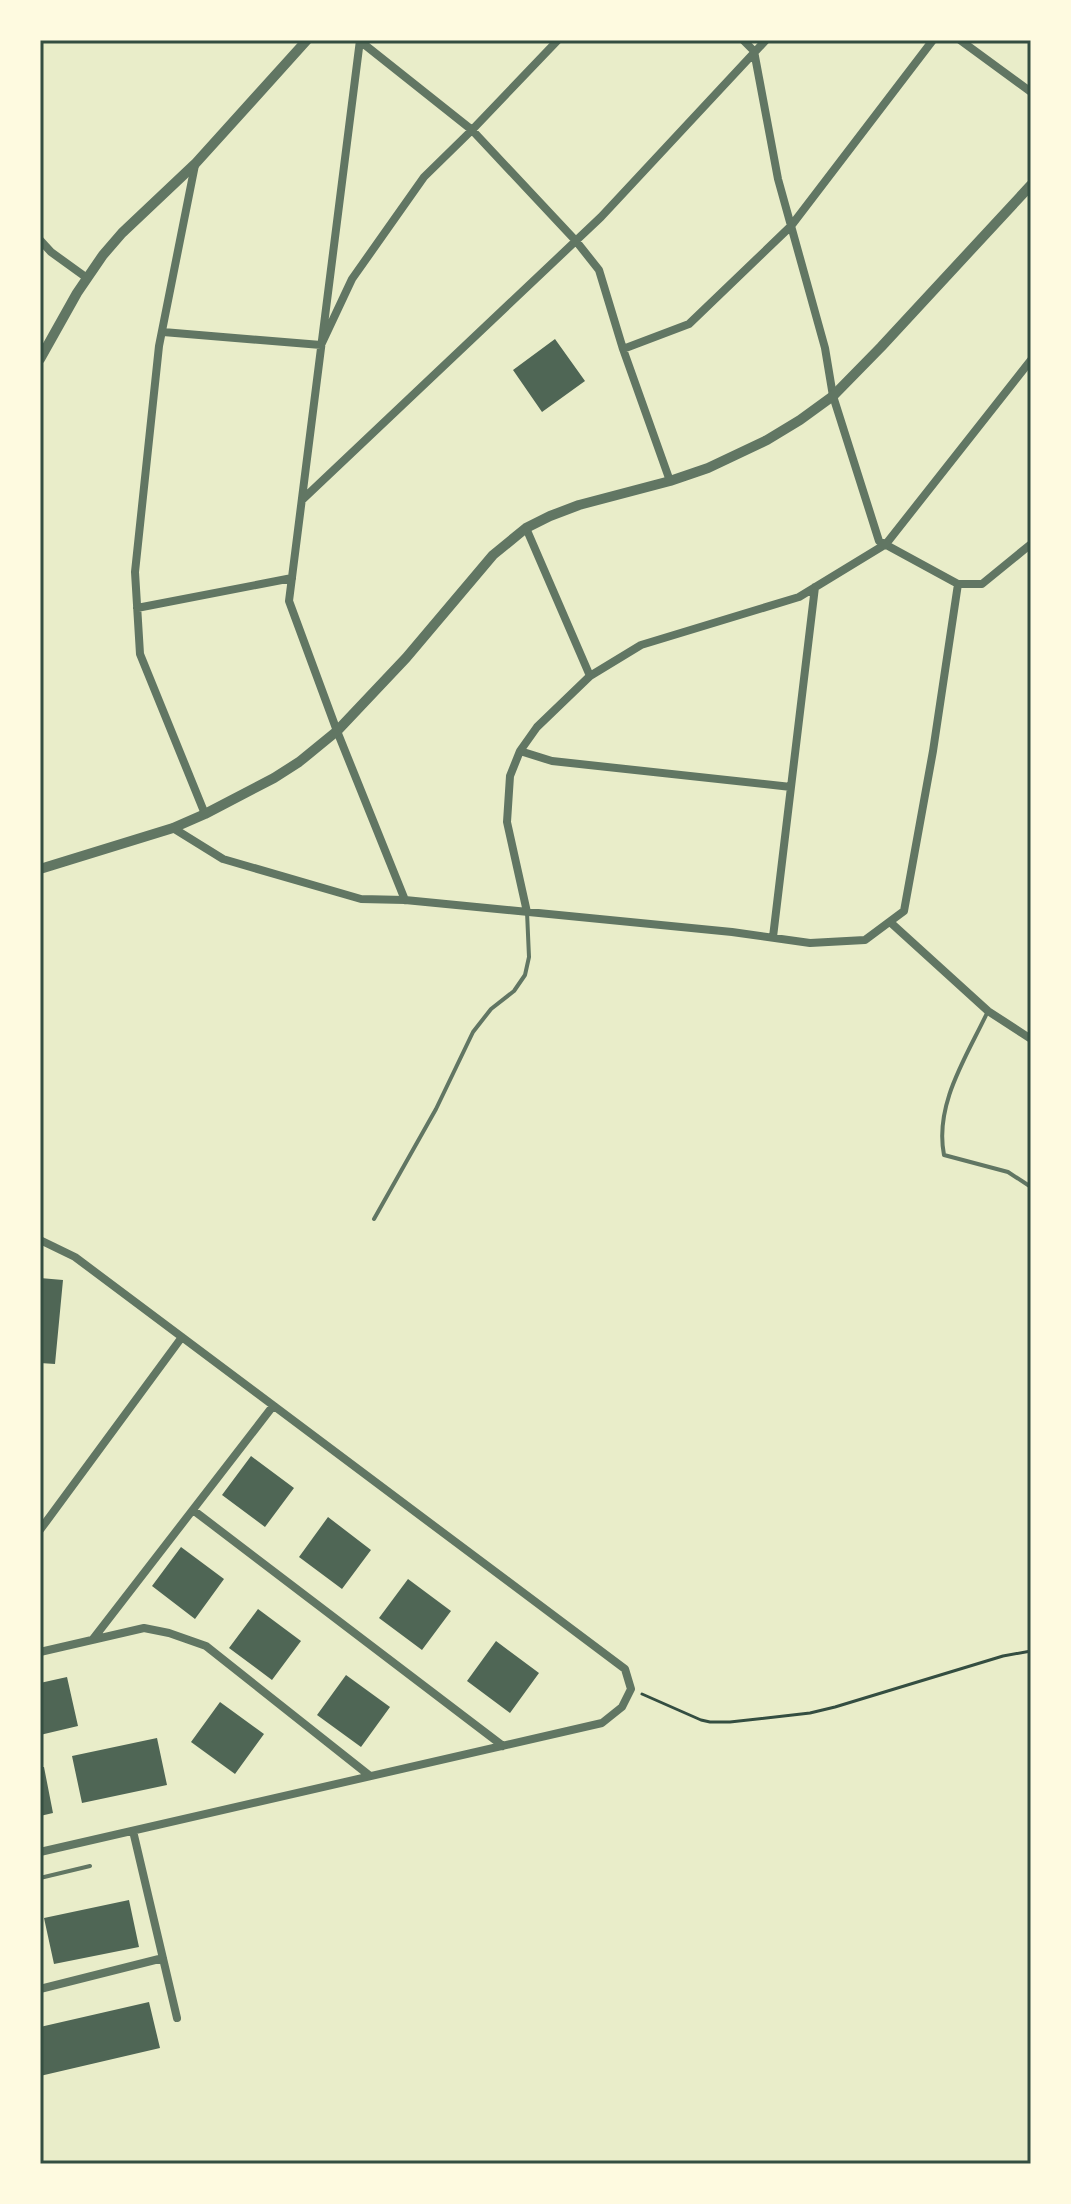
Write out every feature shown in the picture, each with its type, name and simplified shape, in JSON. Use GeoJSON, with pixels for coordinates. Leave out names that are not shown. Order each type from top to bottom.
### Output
{"type":"FeatureCollection","features":[{"type":"Feature","properties":{"kind":"street"},"geometry":{"type":"LineString","coordinates":[[40,359],[87,278],[122,233],[195,164],[307,40]]}},
{"type":"Feature","properties":{"kind":"street"},"geometry":{"type":"LineString","coordinates":[[360,40],[472,130],[576,241],[599,270],[623,349],[670,481]]}},
{"type":"Feature","properties":{"kind":"street"},"geometry":{"type":"LineString","coordinates":[[360,40],[289,601],[405,900]]}},
{"type":"Feature","properties":{"kind":"street"},"geometry":{"type":"LineString","coordinates":[[321,345],[352,279],[424,177],[558,40]]}},
{"type":"Feature","properties":{"kind":"street"},"geometry":{"type":"LineString","coordinates":[[743,40],[754,51],[778,179],[825,348],[833,396],[879,541],[958,584],[982,584],[1031,544]]}},
{"type":"Feature","properties":{"kind":"street"},"geometry":{"type":"LineString","coordinates":[[301,501],[601,217],[766,40]]}},
{"type":"Feature","properties":{"kind":"street"},"geometry":{"type":"LineString","coordinates":[[623,349],[689,324],[791,226],[933,40]]}},
{"type":"Feature","properties":{"kind":"street"},"geometry":{"type":"LineString","coordinates":[[960,40],[1031,92]]}},
{"type":"Feature","properties":{"kind":"street"},"geometry":{"type":"LineString","coordinates":[[195,164],[159,346],[135,572],[140,654],[205,814]]}},
{"type":"Feature","properties":{"kind":"street"},"geometry":{"type":"LineString","coordinates":[[40,869],[173,828],[274,778],[299,762],[337,731],[406,658],[493,555],[526,528],[579,505],[670,481],[718,464],[800,420],[833,396],[1031,185]]}},
{"type":"Feature","properties":{"kind":"street"},"geometry":{"type":"LineString","coordinates":[[40,240],[51,252],[87,278]]}},
{"type":"Feature","properties":{"kind":"street"},"geometry":{"type":"LineString","coordinates":[[163,332],[321,345]]}},
{"type":"Feature","properties":{"kind":"street"},"geometry":{"type":"LineString","coordinates":[[527,912],[507,822],[510,776],[520,751],[537,727],[590,676],[641,645],[799,597],[886,544],[1031,360]]}},
{"type":"Feature","properties":{"kind":"street"},"geometry":{"type":"LineString","coordinates":[[526,528],[590,676]]}},
{"type":"Feature","properties":{"kind":"street"},"geometry":{"type":"LineString","coordinates":[[137,608],[292,578]]}},
{"type":"Feature","properties":{"kind":"street"},"geometry":{"type":"LineString","coordinates":[[173,828],[223,859],[361,899],[405,900],[810,943],[865,940],[904,911],[933,751],[958,584]]}},
{"type":"Feature","properties":{"kind":"street"},"geometry":{"type":"LineString","coordinates":[[773,937],[815,587]]}},
{"type":"Feature","properties":{"kind":"street"},"geometry":{"type":"LineString","coordinates":[[520,751],[552,761],[791,787]]}},
{"type":"Feature","properties":{"kind":"street"},"geometry":{"type":"LineString","coordinates":[[890,922],[988,1011],[1031,1039]]}},
{"type":"Feature","properties":{"kind":"street"},"geometry":{"type":"LineString","coordinates":[[40,1240],[75,1257],[625,1669],[631,1689],[622,1707],[602,1723],[40,1852]]}},
{"type":"Feature","properties":{"kind":"street"},"geometry":{"type":"LineString","coordinates":[[40,1530],[182,1337]]}},
{"type":"Feature","properties":{"kind":"street"},"geometry":{"type":"LineString","coordinates":[[92,1640],[273,1406]]}},
{"type":"Feature","properties":{"kind":"street"},"geometry":{"type":"LineString","coordinates":[[193,1510],[503,1746]]}},
{"type":"Feature","properties":{"kind":"street"},"geometry":{"type":"LineString","coordinates":[[40,1652],[144,1628],[206,1646],[370,1776]]}},
{"type":"Feature","properties":{"kind":"street"},"geometry":{"type":"LineString","coordinates":[[133,1831],[177,2018]]}},
{"type":"Feature","properties":{"kind":"street"},"geometry":{"type":"LineString","coordinates":[[40,1989],[163,1958]]}},
{"type":"Feature","properties":{"kind":"lane"},"geometry":{"type":"LineString","coordinates":[[374,1219],[436,1109],[473,1032],[491,1009],[514,991],[525,975],[529,957],[527,912]]}},
{"type":"Feature","properties":{"kind":"lane"},"geometry":{"type":"LineString","coordinates":[[988,1011],[946,1101],[942,1124],[944,1155],[1008,1172],[1031,1187]]}},
{"type":"Feature","properties":{"kind":"lane"},"geometry":{"type":"LineString","coordinates":[[40,1878],[90,1866]]}},
{"type":"Feature","properties":{"kind":"path"},"geometry":{"type":"LineString","coordinates":[[631,1689],[701,1720],[730,1722],[810,1713],[873,1697],[1003,1656],[1031,1651]]}},
{"type":"Feature","properties":{"kind":"building"},"geometry":{"type":"Polygon","coordinates":[[[555,339],[585,381],[542,412],[513,370],[555,339]]]}},
{"type":"Feature","properties":{"kind":"building"},"geometry":{"type":"Polygon","coordinates":[[[40,1278],[63,1280],[55,1364],[40,1363],[40,1278]]]}},
{"type":"Feature","properties":{"kind":"building"},"geometry":{"type":"Polygon","coordinates":[[[251,1456],[294,1488],[265,1527],[222,1495],[251,1456]]]}},
{"type":"Feature","properties":{"kind":"building"},"geometry":{"type":"Polygon","coordinates":[[[328,1517],[371,1550],[342,1589],[299,1557],[328,1517]]]}},
{"type":"Feature","properties":{"kind":"building"},"geometry":{"type":"Polygon","coordinates":[[[181,1547],[224,1579],[195,1619],[152,1586],[181,1547]]]}},
{"type":"Feature","properties":{"kind":"building"},"geometry":{"type":"Polygon","coordinates":[[[408,1579],[451,1611],[422,1650],[379,1618],[408,1579]]]}},
{"type":"Feature","properties":{"kind":"building"},"geometry":{"type":"Polygon","coordinates":[[[258,1609],[301,1641],[272,1680],[229,1648],[258,1609]]]}},
{"type":"Feature","properties":{"kind":"building"},"geometry":{"type":"Polygon","coordinates":[[[496,1641],[539,1673],[510,1713],[467,1681],[496,1641]]]}},
{"type":"Feature","properties":{"kind":"building"},"geometry":{"type":"Polygon","coordinates":[[[346,1675],[390,1707],[361,1747],[317,1715],[346,1675]]]}},
{"type":"Feature","properties":{"kind":"building"},"geometry":{"type":"Polygon","coordinates":[[[67,1677],[78,1726],[40,1735],[40,1683],[67,1677]]]}},
{"type":"Feature","properties":{"kind":"building"},"geometry":{"type":"Polygon","coordinates":[[[220,1702],[264,1734],[235,1774],[191,1742],[220,1702]]]}},
{"type":"Feature","properties":{"kind":"building"},"geometry":{"type":"Polygon","coordinates":[[[157,1738],[167,1785],[82,1803],[72,1756],[157,1738]]]}},
{"type":"Feature","properties":{"kind":"building"},"geometry":{"type":"Polygon","coordinates":[[[40,1767],[44,1767],[53,1813],[40,1816],[40,1767]]]}},
{"type":"Feature","properties":{"kind":"building"},"geometry":{"type":"Polygon","coordinates":[[[129,1900],[139,1947],[54,1964],[44,1918],[129,1900]]]}},
{"type":"Feature","properties":{"kind":"building"},"geometry":{"type":"Polygon","coordinates":[[[149,2002],[160,2048],[40,2076],[40,2027],[149,2002]]]}}]}
